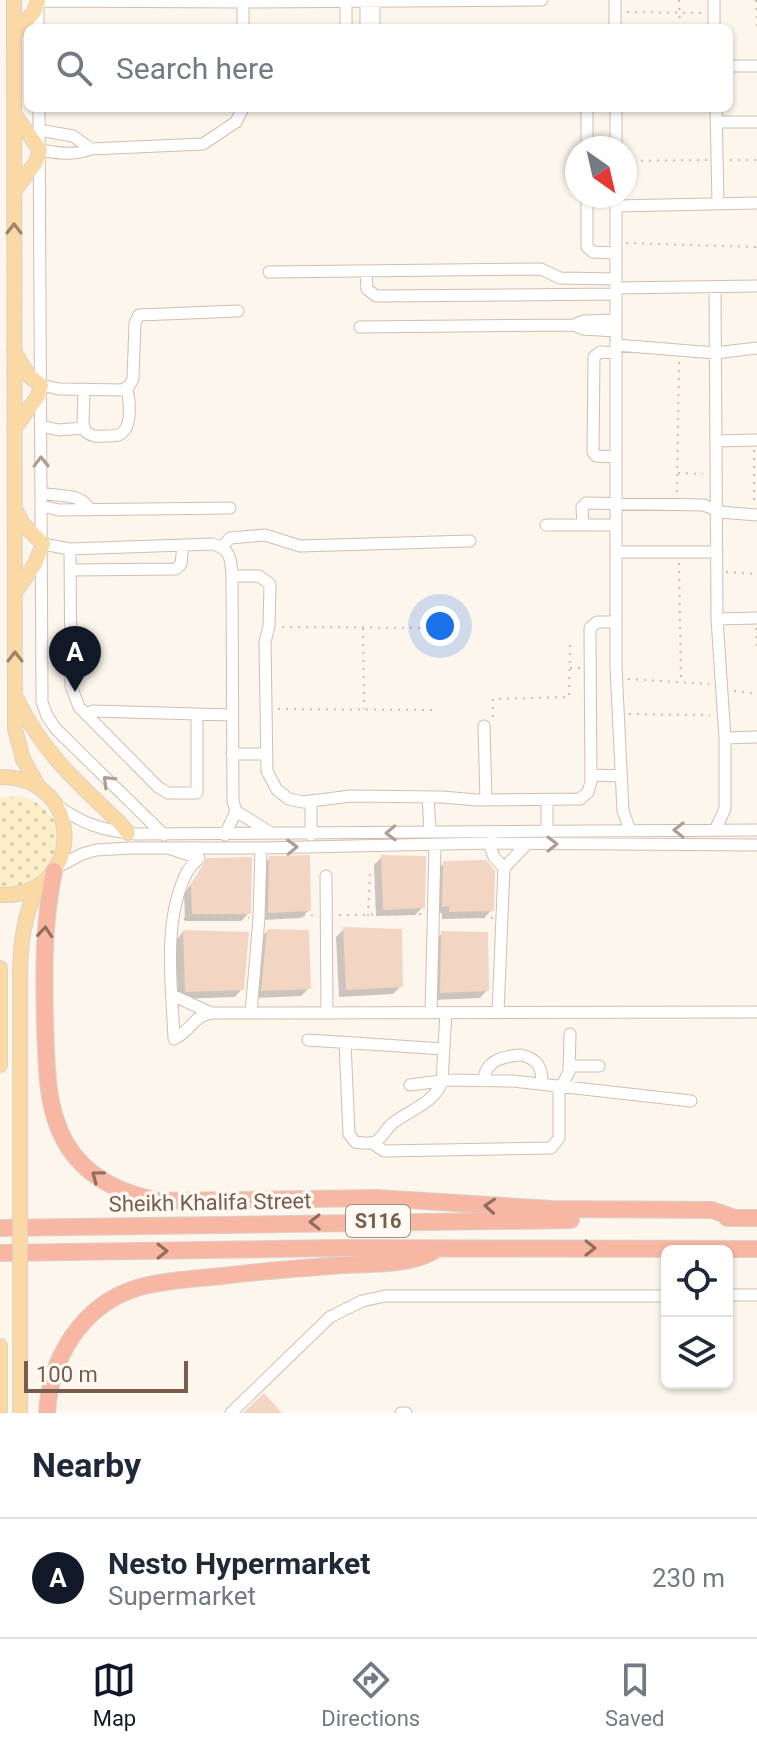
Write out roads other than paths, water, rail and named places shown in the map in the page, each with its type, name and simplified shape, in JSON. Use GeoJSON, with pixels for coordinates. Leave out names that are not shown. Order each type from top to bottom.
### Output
{"type":"FeatureCollection","features":[{"type":"Feature","properties":{"kind":"highway"},"geometry":{"type":"LineString","coordinates":[[55,870],[43,951],[48,1090],[59,1130],[73,1155],[92,1174],[110,1185],[132,1195],[159,1201],[377,1198],[552,1209],[712,1210],[735,1218]]}},
{"type":"Feature","properties":{"kind":"highway","name":"Sheikh Khalifa Street"},"geometry":{"type":"LineString","coordinates":[[0,1228],[757,1218]]}},
{"type":"Feature","properties":{"kind":"highway"},"geometry":{"type":"LineString","coordinates":[[47,1413],[55,1368],[69,1339],[96,1311],[130,1291],[177,1281],[262,1271],[396,1262],[425,1256],[439,1248]]}},
{"type":"Feature","properties":{"kind":"highway","name":"S116"},"geometry":{"type":"LineString","coordinates":[[0,1253],[439,1248],[757,1249]]}},
{"type":"Feature","properties":{"kind":"main road"},"geometry":{"type":"LineString","coordinates":[[0,895],[24,893],[37,887],[55,870],[62,856],[65,830],[57,805],[38,786],[27,768],[17,739],[13,350],[14,0]]}},
{"type":"Feature","properties":{"kind":"main road"},"geometry":{"type":"LineString","coordinates":[[14,35],[34,12],[38,0]]}},
{"type":"Feature","properties":{"kind":"main road"},"geometry":{"type":"LineString","coordinates":[[14,115],[40,150],[36,162],[15,190]]}},
{"type":"Feature","properties":{"kind":"main road"},"geometry":{"type":"LineString","coordinates":[[13,350],[29,376],[41,385],[38,396],[14,429]]}},
{"type":"Feature","properties":{"kind":"main road"},"geometry":{"type":"LineString","coordinates":[[15,509],[23,524],[43,544],[35,564],[15,593]]}},
{"type":"Feature","properties":{"kind":"main road"},"geometry":{"type":"LineString","coordinates":[[15,695],[41,743],[128,833]]}},
{"type":"Feature","properties":{"kind":"main road"},"geometry":{"type":"LineString","coordinates":[[0,777],[13,777],[38,786]]}},
{"type":"Feature","properties":{"kind":"main road"},"geometry":{"type":"LineString","coordinates":[[20,1413],[21,936],[37,887]]}},
{"type":"Feature","properties":{"kind":"main road"},"geometry":{"type":"LineString","coordinates":[[0,968],[0,1065]]}},
{"type":"Feature","properties":{"kind":"main road"},"geometry":{"type":"LineString","coordinates":[[0,1346],[0,1413]]}},
{"type":"Feature","properties":{"kind":"street"},"geometry":{"type":"LineString","coordinates":[[38,24],[38,0],[542,0]]}},
{"type":"Feature","properties":{"kind":"street"},"geometry":{"type":"LineString","coordinates":[[615,0],[615,24]]}},
{"type":"Feature","properties":{"kind":"street"},"geometry":{"type":"LineString","coordinates":[[714,0],[714,24]]}},
{"type":"Feature","properties":{"kind":"street"},"geometry":{"type":"LineString","coordinates":[[346,1],[346,24]]}},
{"type":"Feature","properties":{"kind":"street"},"geometry":{"type":"LineString","coordinates":[[366,1],[366,24]]}},
{"type":"Feature","properties":{"kind":"street"},"geometry":{"type":"LineString","coordinates":[[374,1],[374,24]]}},
{"type":"Feature","properties":{"kind":"street"},"geometry":{"type":"LineString","coordinates":[[243,2],[243,24]]}},
{"type":"Feature","properties":{"kind":"street"},"geometry":{"type":"LineString","coordinates":[[733,66],[757,66]]}},
{"type":"Feature","properties":{"kind":"street"},"geometry":{"type":"LineString","coordinates":[[39,112],[43,544],[41,694],[47,716],[56,729],[164,835]]}},
{"type":"Feature","properties":{"kind":"street"},"geometry":{"type":"LineString","coordinates":[[40,150],[61,153],[203,144],[236,122],[241,112]]}},
{"type":"Feature","properties":{"kind":"street"},"geometry":{"type":"LineString","coordinates":[[587,112],[587,136]]}},
{"type":"Feature","properties":{"kind":"street"},"geometry":{"type":"LineString","coordinates":[[616,112],[616,136]]}},
{"type":"Feature","properties":{"kind":"street"},"geometry":{"type":"LineString","coordinates":[[716,112],[718,204]]}},
{"type":"Feature","properties":{"kind":"street"},"geometry":{"type":"LineString","coordinates":[[716,122],[757,122]]}},
{"type":"Feature","properties":{"kind":"street"},"geometry":{"type":"LineString","coordinates":[[39,130],[73,136],[91,149]]}},
{"type":"Feature","properties":{"kind":"street"},"geometry":{"type":"LineString","coordinates":[[637,202],[757,203]]}},
{"type":"Feature","properties":{"kind":"street"},"geometry":{"type":"LineString","coordinates":[[587,208],[587,247],[593,252],[616,248]]}},
{"type":"Feature","properties":{"kind":"street"},"geometry":{"type":"LineString","coordinates":[[616,208],[616,667],[623,811],[630,830]]}},
{"type":"Feature","properties":{"kind":"street"},"geometry":{"type":"LineString","coordinates":[[269,272],[541,269],[562,279],[616,287]]}},
{"type":"Feature","properties":{"kind":"street"},"geometry":{"type":"LineString","coordinates":[[366,271],[367,289],[376,296],[616,287],[757,286]]}},
{"type":"Feature","properties":{"kind":"street"},"geometry":{"type":"LineString","coordinates":[[715,287],[717,619],[725,738],[725,809],[715,830]]}},
{"type":"Feature","properties":{"kind":"street"},"geometry":{"type":"LineString","coordinates":[[126,388],[133,379],[135,323],[139,315],[238,311]]}},
{"type":"Feature","properties":{"kind":"street"},"geometry":{"type":"LineString","coordinates":[[360,327],[574,325],[583,329],[616,325]]}},
{"type":"Feature","properties":{"kind":"street"},"geometry":{"type":"LineString","coordinates":[[616,457],[596,456],[593,452],[594,357],[598,352],[679,349],[715,353],[757,348]]}},
{"type":"Feature","properties":{"kind":"street"},"geometry":{"type":"LineString","coordinates":[[41,385],[84,389],[126,388]]}},
{"type":"Feature","properties":{"kind":"street"},"geometry":{"type":"LineString","coordinates":[[84,389],[84,428],[95,437],[122,433],[128,423],[126,388]]}},
{"type":"Feature","properties":{"kind":"street"},"geometry":{"type":"LineString","coordinates":[[41,426],[59,430],[84,428]]}},
{"type":"Feature","properties":{"kind":"street"},"geometry":{"type":"LineString","coordinates":[[716,441],[755,440]]}},
{"type":"Feature","properties":{"kind":"street"},"geometry":{"type":"LineString","coordinates":[[42,493],[78,497],[90,510]]}},
{"type":"Feature","properties":{"kind":"street"},"geometry":{"type":"LineString","coordinates":[[583,525],[582,507],[585,503],[704,505],[717,511],[756,515]]}},
{"type":"Feature","properties":{"kind":"street"},"geometry":{"type":"LineString","coordinates":[[42,506],[59,510],[230,508]]}},
{"type":"Feature","properties":{"kind":"street"},"geometry":{"type":"LineString","coordinates":[[546,525],[616,525]]}},
{"type":"Feature","properties":{"kind":"street"},"geometry":{"type":"LineString","coordinates":[[222,547],[230,538],[265,535],[300,546],[470,541]]}},
{"type":"Feature","properties":{"kind":"street"},"geometry":{"type":"LineString","coordinates":[[43,544],[70,549],[212,544],[222,547],[230,557],[233,801],[236,811],[271,833]]}},
{"type":"Feature","properties":{"kind":"street"},"geometry":{"type":"LineString","coordinates":[[71,570],[176,569],[181,564],[183,545]]}},
{"type":"Feature","properties":{"kind":"street"},"geometry":{"type":"LineString","coordinates":[[70,549],[71,691],[75,702],[164,792],[197,793],[197,714]]}},
{"type":"Feature","properties":{"kind":"street"},"geometry":{"type":"LineString","coordinates":[[616,552],[717,552]]}},
{"type":"Feature","properties":{"kind":"street"},"geometry":{"type":"LineString","coordinates":[[232,576],[259,576],[267,580],[271,589],[265,642],[267,771],[277,790],[289,799],[311,802],[351,796],[580,799],[588,792],[591,775],[591,626],[597,622],[616,622]]}},
{"type":"Feature","properties":{"kind":"street"},"geometry":{"type":"LineString","coordinates":[[717,619],[757,618]]}},
{"type":"Feature","properties":{"kind":"street"},"geometry":{"type":"LineString","coordinates":[[86,714],[93,711],[232,715]]}},
{"type":"Feature","properties":{"kind":"street"},"geometry":{"type":"LineString","coordinates":[[484,726],[486,800]]}},
{"type":"Feature","properties":{"kind":"street"},"geometry":{"type":"LineString","coordinates":[[725,738],[757,737]]}},
{"type":"Feature","properties":{"kind":"street"},"geometry":{"type":"LineString","coordinates":[[232,754],[266,754]]}},
{"type":"Feature","properties":{"kind":"street"},"geometry":{"type":"LineString","coordinates":[[591,775],[621,776]]}},
{"type":"Feature","properties":{"kind":"street"},"geometry":{"type":"LineString","coordinates":[[428,797],[430,832]]}},
{"type":"Feature","properties":{"kind":"street"},"geometry":{"type":"LineString","coordinates":[[547,800],[547,832]]}},
{"type":"Feature","properties":{"kind":"street"},"geometry":{"type":"LineString","coordinates":[[311,802],[311,835]]}},
{"type":"Feature","properties":{"kind":"street"},"geometry":{"type":"LineString","coordinates":[[57,805],[79,820],[101,829],[128,833],[311,835],[430,832],[526,839],[757,845]]}},
{"type":"Feature","properties":{"kind":"street"},"geometry":{"type":"LineString","coordinates":[[725,809],[738,830]]}},
{"type":"Feature","properties":{"kind":"street"},"geometry":{"type":"LineString","coordinates":[[225,835],[236,811]]}},
{"type":"Feature","properties":{"kind":"street"},"geometry":{"type":"LineString","coordinates":[[614,829],[623,811]]}},
{"type":"Feature","properties":{"kind":"street"},"geometry":{"type":"LineString","coordinates":[[55,870],[82,854],[96,850],[489,843],[526,839],[547,832],[614,829],[757,830]]}},
{"type":"Feature","properties":{"kind":"street"},"geometry":{"type":"LineString","coordinates":[[498,1013],[504,868],[526,839]]}},
{"type":"Feature","properties":{"kind":"street"},"geometry":{"type":"LineString","coordinates":[[489,843],[494,857],[504,868]]}},
{"type":"Feature","properties":{"kind":"street"},"geometry":{"type":"LineString","coordinates":[[431,1013],[435,845]]}},
{"type":"Feature","properties":{"kind":"street"},"geometry":{"type":"LineString","coordinates":[[168,848],[199,858],[186,874],[176,906],[171,950],[174,1039],[199,1017],[211,1013],[757,1012]]}},
{"type":"Feature","properties":{"kind":"street"},"geometry":{"type":"LineString","coordinates":[[251,1013],[261,848]]}},
{"type":"Feature","properties":{"kind":"street"},"geometry":{"type":"LineString","coordinates":[[326,876],[327,1012]]}},
{"type":"Feature","properties":{"kind":"street"},"geometry":{"type":"LineString","coordinates":[[172,995],[211,1013]]}},
{"type":"Feature","properties":{"kind":"street"},"geometry":{"type":"LineString","coordinates":[[372,1143],[393,1123],[432,1097],[442,1081],[446,1013]]}},
{"type":"Feature","properties":{"kind":"street"},"geometry":{"type":"LineString","coordinates":[[345,1043],[349,1134],[355,1142],[372,1143],[384,1151],[546,1150],[559,1138],[561,1087],[569,1066],[570,1034]]}},
{"type":"Feature","properties":{"kind":"street"},"geometry":{"type":"LineString","coordinates":[[308,1040],[444,1049]]}},
{"type":"Feature","properties":{"kind":"street"},"geometry":{"type":"LineString","coordinates":[[484,1081],[485,1069],[489,1064],[521,1055],[539,1064],[542,1084]]}},
{"type":"Feature","properties":{"kind":"street"},"geometry":{"type":"LineString","coordinates":[[569,1066],[599,1066]]}},
{"type":"Feature","properties":{"kind":"street"},"geometry":{"type":"LineString","coordinates":[[410,1085],[442,1081],[542,1084],[691,1101]]}},
{"type":"Feature","properties":{"kind":"street"},"geometry":{"type":"LineString","coordinates":[[733,1295],[757,1295]]}},
{"type":"Feature","properties":{"kind":"street"},"geometry":{"type":"LineString","coordinates":[[231,1413],[321,1325],[340,1310],[362,1301],[385,1296],[661,1296]]}},
{"type":"Feature","properties":{"kind":"place","name":"Nesto Hypermarket"},"geometry":{"type":"Point","coordinates":[75,692]}}]}
